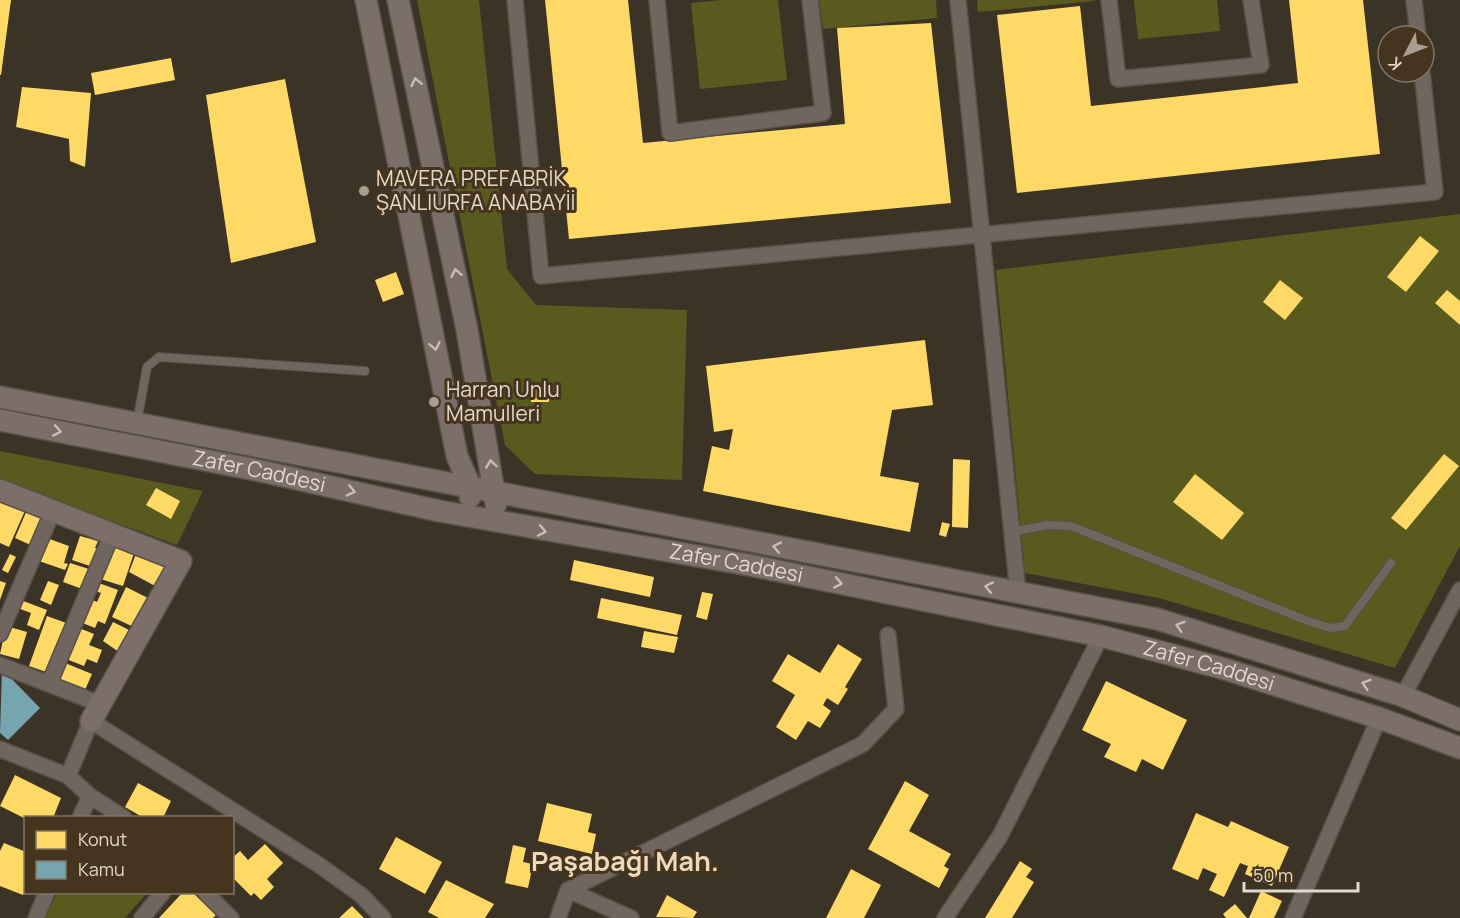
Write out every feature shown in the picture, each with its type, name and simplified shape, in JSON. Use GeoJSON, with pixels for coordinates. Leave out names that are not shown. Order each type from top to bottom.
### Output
{"type":"FeatureCollection","features":[{"type":"Feature","properties":{"kind":"main road"},"geometry":{"type":"LineString","coordinates":[[366,0],[456,456],[471,488],[469,517]]}},
{"type":"Feature","properties":{"kind":"main road"},"geometry":{"type":"LineString","coordinates":[[398,0],[467,330],[498,522]]}},
{"type":"Feature","properties":{"kind":"main road","name":"Zafer Caddesi"},"geometry":{"type":"LineString","coordinates":[[0,397],[1157,619],[1403,696],[1460,720]]}},
{"type":"Feature","properties":{"kind":"main road","name":"Zafer Caddesi"},"geometry":{"type":"LineString","coordinates":[[0,420],[261,471],[469,517],[749,566],[1101,636],[1225,669],[1379,718],[1460,748]]}},
{"type":"Feature","properties":{"kind":"main road"},"geometry":{"type":"LineString","coordinates":[[0,490],[52,513],[181,561],[96,712]]}},
{"type":"Feature","properties":{"kind":"street"},"geometry":{"type":"LineString","coordinates":[[515,0],[541,276],[1436,192],[1423,84]]}},
{"type":"Feature","properties":{"kind":"street"},"geometry":{"type":"LineString","coordinates":[[657,0],[670,133],[823,113],[810,0]]}},
{"type":"Feature","properties":{"kind":"street"},"geometry":{"type":"LineString","coordinates":[[958,0],[1018,592]]}},
{"type":"Feature","properties":{"kind":"street"},"geometry":{"type":"LineString","coordinates":[[1110,0],[1118,79],[1261,65],[1251,0]]}},
{"type":"Feature","properties":{"kind":"street"},"geometry":{"type":"LineString","coordinates":[[1414,0],[1417,24]]}},
{"type":"Feature","properties":{"kind":"street"},"geometry":{"type":"LineString","coordinates":[[0,634],[52,513]]}},
{"type":"Feature","properties":{"kind":"street"},"geometry":{"type":"LineString","coordinates":[[49,684],[112,534]]}},
{"type":"Feature","properties":{"kind":"street"},"geometry":{"type":"LineString","coordinates":[[1403,696],[1460,590]]}},
{"type":"Feature","properties":{"kind":"street"},"geometry":{"type":"LineString","coordinates":[[558,918],[568,890],[863,744],[896,709],[888,635]]}},
{"type":"Feature","properties":{"kind":"street"},"geometry":{"type":"LineString","coordinates":[[945,918],[1000,836],[1101,636]]}},
{"type":"Feature","properties":{"kind":"street"},"geometry":{"type":"LineString","coordinates":[[0,665],[49,684],[96,712],[361,895],[383,918]]}},
{"type":"Feature","properties":{"kind":"street"},"geometry":{"type":"LineString","coordinates":[[68,776],[96,712]]}},
{"type":"Feature","properties":{"kind":"street"},"geometry":{"type":"LineString","coordinates":[[1293,918],[1379,718]]}},
{"type":"Feature","properties":{"kind":"street"},"geometry":{"type":"LineString","coordinates":[[0,749],[68,776],[90,796],[121,816]]}},
{"type":"Feature","properties":{"kind":"street"},"geometry":{"type":"LineString","coordinates":[[82,816],[90,796]]}},
{"type":"Feature","properties":{"kind":"street"},"geometry":{"type":"LineString","coordinates":[[568,890],[630,918]]}},
{"type":"Feature","properties":{"kind":"street"},"geometry":{"type":"LineString","coordinates":[[36,918],[46,894]]}},
{"type":"Feature","properties":{"kind":"street"},"geometry":{"type":"LineString","coordinates":[[142,918],[161,894]]}},
{"type":"Feature","properties":{"kind":"street"},"geometry":{"type":"LineString","coordinates":[[207,894],[231,918]]}},
{"type":"Feature","properties":{"kind":"lane"},"geometry":{"type":"LineString","coordinates":[[137,424],[147,367],[159,357],[365,371]]}},
{"type":"Feature","properties":{"kind":"lane"},"geometry":{"type":"LineString","coordinates":[[1012,532],[1047,525],[1071,526],[1330,628],[1345,626],[1391,563]]}},
{"type":"Feature","properties":{"kind":"shaded area"},"geometry":{"type":"Polygon","coordinates":[[[417,0],[479,0],[507,269],[536,305],[687,310],[682,480],[535,474],[505,445],[417,0]]]}},
{"type":"Feature","properties":{"kind":"shaded area"},"geometry":{"type":"Polygon","coordinates":[[[721,0],[778,0],[787,80],[700,89],[691,3],[721,0]]]}},
{"type":"Feature","properties":{"kind":"shaded area"},"geometry":{"type":"Polygon","coordinates":[[[819,0],[936,0],[937,18],[823,29],[819,0]]]}},
{"type":"Feature","properties":{"kind":"shaded area"},"geometry":{"type":"Polygon","coordinates":[[[977,0],[1094,0],[1094,1],[978,12],[977,0]]]}},
{"type":"Feature","properties":{"kind":"shaded area"},"geometry":{"type":"Polygon","coordinates":[[[1134,0],[1217,0],[1220,31],[1138,39],[1134,0]]]}},
{"type":"Feature","properties":{"kind":"shaded area"},"geometry":{"type":"Polygon","coordinates":[[[1460,214],[1460,546],[1395,668],[1159,598],[1025,573],[996,270],[1460,214]]]}},
{"type":"Feature","properties":{"kind":"shaded area"},"geometry":{"type":"Polygon","coordinates":[[[0,451],[203,491],[177,545],[0,480],[0,451]]]}},
{"type":"Feature","properties":{"kind":"shaded area"},"geometry":{"type":"Polygon","coordinates":[[[56,894],[146,894],[125,918],[45,918],[56,894]]]}},
{"type":"Feature","properties":{"kind":"building: Konut"},"geometry":{"type":"Polygon","coordinates":[[[0,0],[11,0],[1,75],[0,75],[0,0]]]}},
{"type":"Feature","properties":{"kind":"building: Konut"},"geometry":{"type":"Polygon","coordinates":[[[545,0],[628,0],[643,143],[845,124],[837,28],[931,23],[951,203],[569,239],[545,0]]]}},
{"type":"Feature","properties":{"kind":"building: Konut"},"geometry":{"type":"Polygon","coordinates":[[[1289,0],[1363,0],[1380,154],[1017,193],[997,15],[1080,6],[1091,106],[1298,83],[1289,0]]]}},
{"type":"Feature","properties":{"kind":"building: Konut"},"geometry":{"type":"Polygon","coordinates":[[[171,58],[175,80],[95,95],[91,73],[171,58]]]}},
{"type":"Feature","properties":{"kind":"building: Konut"},"geometry":{"type":"Polygon","coordinates":[[[285,79],[316,242],[231,263],[206,95],[285,79]]]}},
{"type":"Feature","properties":{"kind":"building: Konut"},"geometry":{"type":"Polygon","coordinates":[[[22,87],[91,93],[85,167],[70,161],[69,139],[16,127],[22,87]]]}},
{"type":"Feature","properties":{"kind":"building: Konut"},"geometry":{"type":"Polygon","coordinates":[[[1420,236],[1439,251],[1406,292],[1387,277],[1420,236]]]}},
{"type":"Feature","properties":{"kind":"building: Konut"},"geometry":{"type":"Polygon","coordinates":[[[396,272],[404,294],[383,302],[375,280],[396,272]]]}},
{"type":"Feature","properties":{"kind":"building: Konut"},"geometry":{"type":"Polygon","coordinates":[[[1280,280],[1303,298],[1285,320],[1263,302],[1280,280]]]}},
{"type":"Feature","properties":{"kind":"building: Konut"},"geometry":{"type":"Polygon","coordinates":[[[1447,290],[1460,301],[1460,325],[1435,303],[1447,290]]]}},
{"type":"Feature","properties":{"kind":"building: Konut"},"geometry":{"type":"Polygon","coordinates":[[[925,340],[933,405],[892,410],[880,476],[919,483],[910,532],[703,491],[712,446],[729,450],[733,429],[714,432],[706,366],[925,340]]]}},
{"type":"Feature","properties":{"kind":"building: Konut"},"geometry":{"type":"Polygon","coordinates":[[[531,389],[549,389],[549,402],[531,402],[531,389]]]}},
{"type":"Feature","properties":{"kind":"building: Konut"},"geometry":{"type":"Polygon","coordinates":[[[1444,454],[1459,466],[1406,530],[1391,518],[1444,454]]]}},
{"type":"Feature","properties":{"kind":"building: Konut"},"geometry":{"type":"Polygon","coordinates":[[[953,459],[970,460],[968,528],[952,527],[953,459]]]}},
{"type":"Feature","properties":{"kind":"building: Konut"},"geometry":{"type":"Polygon","coordinates":[[[1195,474],[1244,513],[1222,540],[1173,502],[1195,474]]]}},
{"type":"Feature","properties":{"kind":"building: Konut"},"geometry":{"type":"Polygon","coordinates":[[[156,488],[180,501],[171,519],[146,505],[156,488]]]}},
{"type":"Feature","properties":{"kind":"building: Konut"},"geometry":{"type":"Polygon","coordinates":[[[3,495],[27,506],[9,547],[0,543],[0,501],[3,495]]]}},
{"type":"Feature","properties":{"kind":"building: Konut"},"geometry":{"type":"Polygon","coordinates":[[[27,510],[47,519],[35,547],[15,538],[27,510]]]}},
{"type":"Feature","properties":{"kind":"building: Konut"},"geometry":{"type":"Polygon","coordinates":[[[942,522],[950,524],[946,537],[939,535],[942,522]]]}},
{"type":"Feature","properties":{"kind":"building: Konut"},"geometry":{"type":"Polygon","coordinates":[[[80,536],[98,541],[95,548],[102,550],[96,568],[72,560],[80,536]]]}},
{"type":"Feature","properties":{"kind":"building: Konut"},"geometry":{"type":"Polygon","coordinates":[[[44,537],[69,546],[64,563],[68,564],[65,570],[36,560],[44,537]]]}},
{"type":"Feature","properties":{"kind":"building: Konut"},"geometry":{"type":"Polygon","coordinates":[[[115,546],[134,553],[123,586],[97,578],[103,559],[110,561],[115,546]]]}},
{"type":"Feature","properties":{"kind":"building: Konut"},"geometry":{"type":"Polygon","coordinates":[[[10,554],[16,557],[8,573],[2,570],[10,554]]]}},
{"type":"Feature","properties":{"kind":"building: Konut"},"geometry":{"type":"Polygon","coordinates":[[[136,554],[167,566],[159,588],[129,572],[136,554]]]}},
{"type":"Feature","properties":{"kind":"building: Konut"},"geometry":{"type":"Polygon","coordinates":[[[574,560],[654,577],[650,597],[570,580],[574,560]]]}},
{"type":"Feature","properties":{"kind":"building: Konut"},"geometry":{"type":"Polygon","coordinates":[[[70,563],[92,570],[85,590],[63,582],[70,563]]]}},
{"type":"Feature","properties":{"kind":"building: Konut"},"geometry":{"type":"Polygon","coordinates":[[[0,581],[6,583],[0,600],[0,581]]]}},
{"type":"Feature","properties":{"kind":"building: Konut"},"geometry":{"type":"Polygon","coordinates":[[[48,581],[59,585],[51,605],[40,600],[48,581]]]}},
{"type":"Feature","properties":{"kind":"building: Konut"},"geometry":{"type":"Polygon","coordinates":[[[96,582],[118,590],[105,624],[98,621],[95,628],[80,622],[88,598],[97,602],[101,593],[93,590],[96,582]]]}},
{"type":"Feature","properties":{"kind":"building: Konut"},"geometry":{"type":"Polygon","coordinates":[[[126,587],[150,599],[136,628],[112,617],[126,587]]]}},
{"type":"Feature","properties":{"kind":"building: Konut"},"geometry":{"type":"Polygon","coordinates":[[[702,592],[713,594],[707,620],[696,617],[702,592]]]}},
{"type":"Feature","properties":{"kind":"building: Konut"},"geometry":{"type":"Polygon","coordinates":[[[601,598],[682,615],[677,635],[597,618],[601,598]]]}},
{"type":"Feature","properties":{"kind":"building: Konut"},"geometry":{"type":"Polygon","coordinates":[[[18,599],[47,610],[39,630],[27,625],[31,613],[15,607],[18,599]]]}},
{"type":"Feature","properties":{"kind":"building: Konut"},"geometry":{"type":"Polygon","coordinates":[[[47,616],[69,624],[52,674],[29,666],[47,616]]]}},
{"type":"Feature","properties":{"kind":"building: Konut"},"geometry":{"type":"Polygon","coordinates":[[[113,622],[133,632],[119,652],[103,641],[113,622]]]}},
{"type":"Feature","properties":{"kind":"building: Konut"},"geometry":{"type":"Polygon","coordinates":[[[6,626],[27,632],[19,659],[0,654],[6,626]]]}},
{"type":"Feature","properties":{"kind":"building: Konut"},"geometry":{"type":"Polygon","coordinates":[[[79,628],[94,634],[89,645],[102,650],[97,663],[87,659],[84,666],[66,659],[79,628]]]}},
{"type":"Feature","properties":{"kind":"building: Konut"},"geometry":{"type":"Polygon","coordinates":[[[644,631],[678,637],[674,653],[641,647],[644,631]]]}},
{"type":"Feature","properties":{"kind":"building: Konut"},"geometry":{"type":"Polygon","coordinates":[[[838,644],[862,659],[845,687],[848,689],[838,705],[827,698],[823,705],[831,711],[820,728],[808,721],[796,740],[776,727],[795,695],[772,681],[788,654],[820,673],[838,644]]]}},
{"type":"Feature","properties":{"kind":"building: Konut"},"geometry":{"type":"Polygon","coordinates":[[[65,663],[92,674],[85,690],[59,679],[65,663]]]}},
{"type":"Feature","properties":{"kind":"building: Konut"},"geometry":{"type":"Polygon","coordinates":[[[1106,681],[1187,720],[1163,770],[1142,759],[1136,772],[1104,757],[1111,744],[1082,730],[1106,681]]]}},
{"type":"Feature","properties":{"kind":"building: Konut"},"geometry":{"type":"Polygon","coordinates":[[[15,775],[61,798],[54,816],[24,816],[24,818],[0,806],[15,775]]]}},
{"type":"Feature","properties":{"kind":"building: Konut"},"geometry":{"type":"Polygon","coordinates":[[[905,781],[929,795],[909,831],[951,854],[944,866],[949,869],[939,888],[868,849],[905,781]]]}},
{"type":"Feature","properties":{"kind":"building: Konut"},"geometry":{"type":"Polygon","coordinates":[[[138,783],[171,801],[164,816],[141,816],[125,807],[138,783]]]}},
{"type":"Feature","properties":{"kind":"building: Konut"},"geometry":{"type":"Polygon","coordinates":[[[547,803],[592,814],[588,832],[596,834],[592,854],[538,841],[547,803]]]}},
{"type":"Feature","properties":{"kind":"building: Konut"},"geometry":{"type":"Polygon","coordinates":[[[1196,813],[1228,827],[1231,821],[1289,847],[1272,886],[1245,874],[1248,866],[1240,863],[1224,897],[1209,890],[1217,874],[1203,868],[1198,880],[1172,869],[1196,813]]]}},
{"type":"Feature","properties":{"kind":"building: Konut"},"geometry":{"type":"Polygon","coordinates":[[[396,837],[442,862],[425,894],[379,869],[396,837]]]}},
{"type":"Feature","properties":{"kind":"building: Konut"},"geometry":{"type":"Polygon","coordinates":[[[4,843],[24,851],[23,895],[0,886],[0,851],[4,843]]]}},
{"type":"Feature","properties":{"kind":"building: Konut"},"geometry":{"type":"Polygon","coordinates":[[[265,844],[283,863],[267,879],[274,887],[261,900],[254,893],[251,896],[234,879],[234,856],[240,851],[248,860],[265,844]]]}},
{"type":"Feature","properties":{"kind":"building: Konut"},"geometry":{"type":"Polygon","coordinates":[[[513,845],[526,848],[523,862],[533,864],[528,888],[505,883],[513,845]]]}},
{"type":"Feature","properties":{"kind":"building: Konut"},"geometry":{"type":"Polygon","coordinates":[[[1020,861],[1032,869],[1026,877],[1034,882],[1012,918],[985,918],[1020,861]]]}},
{"type":"Feature","properties":{"kind":"building: Konut"},"geometry":{"type":"Polygon","coordinates":[[[851,869],[881,885],[864,918],[826,918],[851,869]]]}},
{"type":"Feature","properties":{"kind":"building: Konut"},"geometry":{"type":"Polygon","coordinates":[[[446,880],[494,904],[485,918],[439,918],[428,912],[446,880]]]}},
{"type":"Feature","properties":{"kind":"building: Konut"},"geometry":{"type":"Polygon","coordinates":[[[1261,891],[1282,901],[1274,918],[1249,918],[1261,891]]]}},
{"type":"Feature","properties":{"kind":"building: Konut"},"geometry":{"type":"Polygon","coordinates":[[[181,894],[194,894],[216,915],[213,918],[159,918],[181,894]]]}},
{"type":"Feature","properties":{"kind":"building: Konut"},"geometry":{"type":"Polygon","coordinates":[[[667,895],[697,912],[693,918],[656,917],[667,895]]]}},
{"type":"Feature","properties":{"kind":"building: Konut"},"geometry":{"type":"Polygon","coordinates":[[[1235,904],[1247,918],[1226,918],[1223,914],[1235,904]]]}},
{"type":"Feature","properties":{"kind":"building: Konut"},"geometry":{"type":"Polygon","coordinates":[[[352,906],[364,918],[339,918],[352,906]]]}},
{"type":"Feature","properties":{"kind":"building: Kamu"},"geometry":{"type":"Polygon","coordinates":[[[2,669],[40,708],[8,740],[0,733],[2,669]]]}},
{"type":"Feature","properties":{"kind":"place","name":"MAVERA PREFABRİK ŞANLIURFA ANABAYİİ"},"geometry":{"type":"Point","coordinates":[364,191]}},
{"type":"Feature","properties":{"kind":"place","name":"Harran Unlu Mamulleri"},"geometry":{"type":"Point","coordinates":[434,402]}},
{"type":"Feature","properties":{"kind":"district","name":"Paşabağı Mah."},"geometry":{"type":"Point","coordinates":[625,862]}}]}
